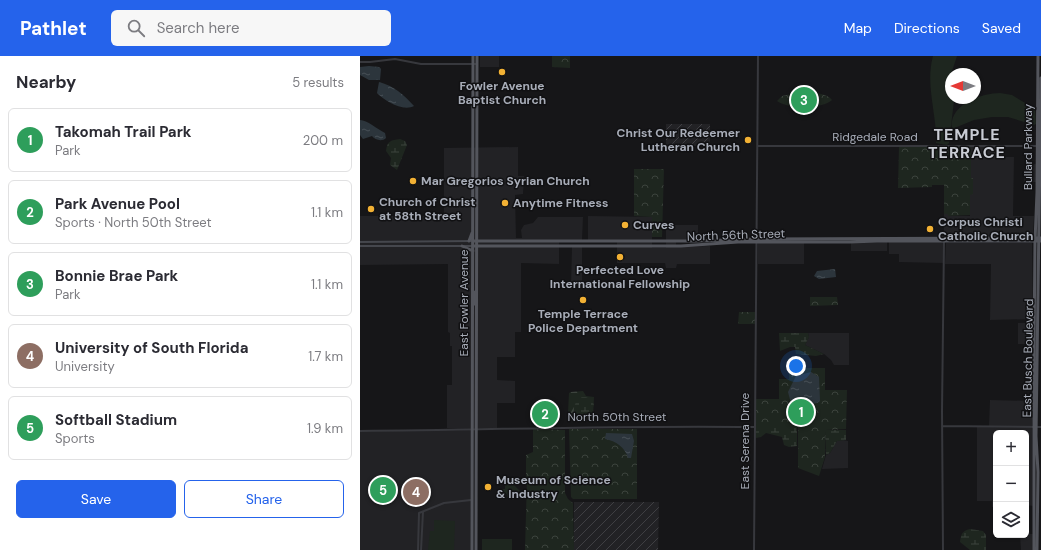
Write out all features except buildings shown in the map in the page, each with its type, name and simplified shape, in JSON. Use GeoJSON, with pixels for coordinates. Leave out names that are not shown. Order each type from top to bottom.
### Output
{"type":"FeatureCollection","features":[{"type":"Feature","properties":{"kind":"main road","name":"East Fowler Avenue"},"geometry":{"type":"LineString","coordinates":[[472,550],[472,500],[477,414],[477,356],[473,306],[473,56]]}},
{"type":"Feature","properties":{"kind":"main road","name":"East Fowler Avenue"},"geometry":{"type":"LineString","coordinates":[[476,550],[477,500],[473,351],[477,312],[478,257],[477,56]]}},
{"type":"Feature","properties":{"kind":"main road","name":"Bullard Parkway"},"geometry":{"type":"LineString","coordinates":[[1038,56],[1039,146]]}},
{"type":"Feature","properties":{"kind":"main road","name":"Bullard Parkway"},"geometry":{"type":"LineString","coordinates":[[1038,240],[1041,78]]}},
{"type":"Feature","properties":{"kind":"main road"},"geometry":{"type":"LineString","coordinates":[[473,169],[477,193]]}},
{"type":"Feature","properties":{"kind":"main road"},"geometry":{"type":"LineString","coordinates":[[469,241],[473,230]]}},
{"type":"Feature","properties":{"kind":"main road"},"geometry":{"type":"LineString","coordinates":[[920,241],[931,238]]}},
{"type":"Feature","properties":{"kind":"main road","name":"North 56th Street"},"geometry":{"type":"LineString","coordinates":[[905,240],[931,238],[957,241],[979,241],[1006,238],[1038,240]]}},
{"type":"Feature","properties":{"kind":"main road"},"geometry":{"type":"LineString","coordinates":[[957,241],[968,240],[970,238]]}},
{"type":"Feature","properties":{"kind":"main road","name":"North 56th Street"},"geometry":{"type":"LineString","coordinates":[[477,239],[619,242],[920,241],[970,238],[990,240],[1038,240]]}},
{"type":"Feature","properties":{"kind":"main road"},"geometry":{"type":"LineString","coordinates":[[360,242],[473,241],[477,239]]}},
{"type":"Feature","properties":{"kind":"main road","name":"East Busch Boulevard"},"geometry":{"type":"LineString","coordinates":[[1035,550],[1038,472],[1035,427],[1036,296],[1034,294],[1038,240]]}},
{"type":"Feature","properties":{"kind":"main road","name":"East Busch Boulevard"},"geometry":{"type":"LineString","coordinates":[[1036,308],[1038,240]]}},
{"type":"Feature","properties":{"kind":"main road"},"geometry":{"type":"LineString","coordinates":[[687,241],[687,246]]}},
{"type":"Feature","properties":{"kind":"main road","name":"North 56th Street"},"geometry":{"type":"LineString","coordinates":[[360,246],[687,246],[757,241]]}},
{"type":"Feature","properties":{"kind":"main road"},"geometry":{"type":"LineString","coordinates":[[462,246],[473,251]]}},
{"type":"Feature","properties":{"kind":"main road"},"geometry":{"type":"LineString","coordinates":[[478,257],[483,246]]}},
{"type":"Feature","properties":{"kind":"main road"},"geometry":{"type":"LineString","coordinates":[[473,287],[477,312]]}},
{"type":"Feature","properties":{"kind":"main road","name":"East Busch Boulevard"},"geometry":{"type":"LineString","coordinates":[[1035,550],[1034,457],[1037,345],[1036,322]]}},
{"type":"Feature","properties":{"kind":"main road"},"geometry":{"type":"LineString","coordinates":[[473,351],[474,376],[477,380]]}},
{"type":"Feature","properties":{"kind":"main road"},"geometry":{"type":"LineString","coordinates":[[473,386],[475,391],[477,414]]}},
{"type":"Feature","properties":{"kind":"main road"},"geometry":{"type":"LineString","coordinates":[[1034,457],[1038,472]]}},
{"type":"Feature","properties":{"kind":"street","name":"East Serena Drive"},"geometry":{"type":"LineString","coordinates":[[754,550],[758,56]]}},
{"type":"Feature","properties":{"kind":"street"},"geometry":{"type":"LineString","coordinates":[[360,62],[395,59],[421,64],[477,64]]}},
{"type":"Feature","properties":{"kind":"street","name":"Ridgedale Road"},"geometry":{"type":"LineString","coordinates":[[758,146],[1039,146]]}},
{"type":"Feature","properties":{"kind":"street"},"geometry":{"type":"LineString","coordinates":[[943,239],[943,550]]}},
{"type":"Feature","properties":{"kind":"street","name":"North 50th Street"},"geometry":{"type":"LineString","coordinates":[[360,431],[475,430],[568,426],[754,427]]}},
{"type":"Feature","properties":{"kind":"street"},"geometry":{"type":"LineString","coordinates":[[942,426],[1041,427]]}},
{"type":"Feature","properties":{"kind":"street"},"geometry":{"type":"LineString","coordinates":[[419,550],[419,513],[444,504],[477,500]]}},
{"type":"Feature","properties":{"kind":"street"},"geometry":{"type":"LineString","coordinates":[[419,550],[423,512]]}},
{"type":"Feature","properties":{"kind":"shaded area"},"geometry":{"type":"Polygon","coordinates":[[[480,56],[499,56],[499,67],[480,67],[480,56]]]}},
{"type":"Feature","properties":{"kind":"shaded area"},"geometry":{"type":"Polygon","coordinates":[[[666,124],[710,124],[710,146],[666,146],[666,124]]]}},
{"type":"Feature","properties":{"kind":"shaded area"},"geometry":{"type":"Polygon","coordinates":[[[518,147],[518,176],[524,176],[523,194],[515,195],[516,238],[522,238],[521,230],[524,225],[533,223],[538,217],[583,217],[582,240],[559,240],[559,264],[521,263],[521,332],[515,332],[515,357],[497,357],[497,380],[515,381],[515,403],[497,403],[497,428],[447,428],[447,385],[452,385],[452,346],[450,346],[450,333],[448,332],[448,264],[360,265],[360,216],[444,216],[444,148],[518,147]]]}},
{"type":"Feature","properties":{"kind":"shaded area"},"geometry":{"type":"Polygon","coordinates":[[[971,147],[1005,147],[1004,157],[1014,157],[1013,216],[1034,216],[1033,234],[1031,237],[944,237],[944,214],[948,214],[948,216],[970,216],[970,194],[973,194],[973,179],[971,178],[971,147]]]}},
{"type":"Feature","properties":{"kind":"shaded area"},"geometry":{"type":"Polygon","coordinates":[[[1036,164],[1036,182],[1024,182],[1025,165],[1036,164]]]}},
{"type":"Feature","properties":{"kind":"shaded area"},"geometry":{"type":"Polygon","coordinates":[[[588,216],[652,217],[652,248],[666,248],[666,225],[698,225],[698,240],[676,240],[676,247],[710,246],[710,264],[677,264],[676,268],[666,268],[665,263],[617,263],[617,240],[588,240],[588,216]]]}},
{"type":"Feature","properties":{"kind":"shaded area"},"geometry":{"type":"Polygon","coordinates":[[[887,242],[887,251],[851,251],[851,243],[887,242]]]}},
{"type":"Feature","properties":{"kind":"shaded area"},"geometry":{"type":"Polygon","coordinates":[[[889,242],[943,242],[943,263],[899,262],[899,254],[889,254],[889,242]]]}},
{"type":"Feature","properties":{"kind":"shaded area"},"geometry":{"type":"Polygon","coordinates":[[[758,243],[804,243],[804,264],[758,264],[758,243]]]}},
{"type":"Feature","properties":{"kind":"shaded area"},"geometry":{"type":"Polygon","coordinates":[[[946,243],[1032,243],[1033,319],[990,320],[991,264],[945,264],[946,243]]]}},
{"type":"Feature","properties":{"kind":"shaded area"},"geometry":{"type":"Polygon","coordinates":[[[572,247],[582,247],[582,286],[571,286],[572,247]]]}},
{"type":"Feature","properties":{"kind":"shaded area"},"geometry":{"type":"Polygon","coordinates":[[[1018,323],[1033,323],[1033,344],[1018,344],[1018,323]]]}},
{"type":"Feature","properties":{"kind":"shaded area"},"geometry":{"type":"Polygon","coordinates":[[[808,333],[849,333],[849,365],[834,365],[824,354],[805,345],[809,337],[808,333]]]}},
{"type":"Feature","properties":{"kind":"shaded area"},"geometry":{"type":"Polygon","coordinates":[[[990,400],[1033,401],[1032,426],[989,426],[990,400]]]}},
{"type":"Feature","properties":{"kind":"shaded area"},"geometry":{"type":"Polygon","coordinates":[[[977,427],[1032,428],[1033,506],[1029,505],[1029,430],[993,430],[993,507],[992,501],[977,501],[977,427]]]}},
{"type":"Feature","properties":{"kind":"shaded area"},"geometry":{"type":"Polygon","coordinates":[[[360,430],[473,430],[472,550],[360,550],[360,430]]]}},
{"type":"Feature","properties":{"kind":"shaded area"},"geometry":{"type":"Polygon","coordinates":[[[837,441],[848,441],[848,468],[822,469],[826,455],[830,453],[837,441]]]}},
{"type":"Feature","properties":{"kind":"shaded area"},"geometry":{"type":"Polygon","coordinates":[[[574,502],[659,502],[658,550],[574,550],[574,502]]]}},
{"type":"Feature","properties":{"kind":"shaded area"},"geometry":{"type":"Polygon","coordinates":[[[1029,534],[1033,534],[1033,550],[1021,550],[1020,538],[1029,538],[1029,534]]]}},
{"type":"Feature","properties":{"kind":"green space"},"geometry":{"type":"Polygon","coordinates":[[[552,56],[570,56],[570,68],[552,67],[552,56]]]}},
{"type":"Feature","properties":{"kind":"green space"},"geometry":{"type":"Polygon","coordinates":[[[933,56],[957,56],[953,68],[945,68],[945,104],[954,104],[949,143],[947,145],[936,143],[930,78],[933,56]]]}},
{"type":"Feature","properties":{"kind":"green space"},"geometry":{"type":"Polygon","coordinates":[[[796,93],[820,94],[829,97],[832,100],[821,105],[805,107],[782,104],[777,101],[782,96],[796,93]]]}},
{"type":"Feature","properties":{"kind":"green space"},"geometry":{"type":"Polygon","coordinates":[[[1000,93],[1012,95],[1035,109],[1036,124],[1034,125],[1008,117],[992,117],[974,120],[952,129],[952,121],[955,113],[960,107],[964,104],[981,104],[981,96],[1000,93]]]}},
{"type":"Feature","properties":{"kind":"green space"},"geometry":{"type":"Polygon","coordinates":[[[400,139],[405,141],[407,145],[397,170],[390,165],[391,158],[386,151],[388,143],[400,139]]]}},
{"type":"Feature","properties":{"kind":"green space"},"geometry":{"type":"Polygon","coordinates":[[[899,147],[971,147],[971,178],[973,178],[973,194],[970,195],[970,215],[948,216],[948,214],[944,214],[944,185],[932,185],[932,187],[898,188],[899,147]]]}},
{"type":"Feature","properties":{"kind":"green space"},"geometry":{"type":"Polygon","coordinates":[[[634,169],[664,169],[662,237],[652,237],[652,217],[634,216],[634,169]]]}},
{"type":"Feature","properties":{"kind":"green space"},"geometry":{"type":"Polygon","coordinates":[[[810,297],[837,297],[838,305],[810,306],[810,297]]]}},
{"type":"Feature","properties":{"kind":"green space"},"geometry":{"type":"Polygon","coordinates":[[[739,312],[755,312],[755,324],[738,324],[739,312]]]}},
{"type":"Feature","properties":{"kind":"green space"},"geometry":{"type":"Polygon","coordinates":[[[779,333],[808,333],[809,337],[805,345],[824,354],[816,356],[796,354],[795,347],[790,347],[780,351],[779,333]]]}},
{"type":"Feature","properties":{"kind":"green space"},"geometry":{"type":"Polygon","coordinates":[[[789,368],[825,368],[825,390],[847,390],[846,429],[825,430],[825,457],[819,476],[798,468],[798,427],[755,427],[755,399],[779,399],[779,379],[789,379],[789,368]]]}},
{"type":"Feature","properties":{"kind":"green space"},"geometry":{"type":"Polygon","coordinates":[[[583,391],[586,396],[594,397],[593,415],[584,418],[568,413],[569,393],[583,391]]]}},
{"type":"Feature","properties":{"kind":"green space"},"geometry":{"type":"Polygon","coordinates":[[[582,397],[592,400],[594,405],[590,413],[578,416],[574,413],[574,408],[582,397]]]}},
{"type":"Feature","properties":{"kind":"green space"},"geometry":{"type":"Polygon","coordinates":[[[755,427],[797,427],[797,446],[789,447],[784,445],[782,437],[766,433],[761,437],[756,438],[755,427]]]}},
{"type":"Feature","properties":{"kind":"green space"},"geometry":{"type":"Polygon","coordinates":[[[533,429],[565,430],[565,493],[568,499],[573,503],[574,550],[525,550],[527,479],[526,455],[533,452],[533,429]]]}},
{"type":"Feature","properties":{"kind":"green space"},"geometry":{"type":"Polygon","coordinates":[[[569,429],[637,429],[637,499],[573,499],[571,497],[569,429]]]}},
{"type":"Feature","properties":{"kind":"green space"},"geometry":{"type":"Polygon","coordinates":[[[825,430],[846,430],[846,440],[837,441],[830,453],[826,455],[825,430]]]}},
{"type":"Feature","properties":{"kind":"green space"},"geometry":{"type":"Polygon","coordinates":[[[508,479],[521,492],[513,500],[507,497],[507,494],[502,493],[502,489],[505,489],[505,482],[508,479]]]}},
{"type":"Feature","properties":{"kind":"green space"},"geometry":{"type":"Polygon","coordinates":[[[377,483],[388,484],[391,497],[377,498],[377,483]]]}},
{"type":"Feature","properties":{"kind":"green space"},"geometry":{"type":"Polygon","coordinates":[[[434,520],[455,521],[454,550],[428,550],[430,531],[434,531],[434,520]]]}},
{"type":"Feature","properties":{"kind":"green space"},"geometry":{"type":"Polygon","coordinates":[[[970,529],[983,531],[986,535],[986,550],[970,550],[960,542],[962,533],[970,529]]]}},
{"type":"Feature","properties":{"kind":"green space"},"geometry":{"type":"Polygon","coordinates":[[[482,539],[512,539],[512,550],[482,550],[482,539]]]}},
{"type":"Feature","properties":{"kind":"water"},"geometry":{"type":"Polygon","coordinates":[[[360,67],[379,67],[381,69],[380,80],[369,80],[360,75],[360,67]]]}},
{"type":"Feature","properties":{"kind":"water"},"geometry":{"type":"Polygon","coordinates":[[[379,82],[398,91],[414,106],[405,108],[400,107],[385,99],[377,93],[379,82]]]}},
{"type":"Feature","properties":{"kind":"water"},"geometry":{"type":"Polygon","coordinates":[[[360,120],[369,123],[385,133],[386,138],[379,140],[372,136],[363,139],[360,135],[360,120]]]}},
{"type":"Feature","properties":{"kind":"water"},"geometry":{"type":"Polygon","coordinates":[[[835,269],[836,277],[819,279],[814,276],[817,271],[835,269]]]}},
{"type":"Feature","properties":{"kind":"water"},"geometry":{"type":"Polygon","coordinates":[[[811,372],[819,377],[820,401],[817,403],[792,407],[788,392],[796,376],[811,372]]]}},
{"type":"Feature","properties":{"kind":"water"},"geometry":{"type":"Polygon","coordinates":[[[606,433],[632,434],[634,441],[631,458],[628,458],[627,454],[620,445],[605,439],[606,433]]]}},
{"type":"Feature","properties":{"kind":"place","name":"Fowler Avenue Baptist Church"},"geometry":{"type":"Point","coordinates":[502,72]}},
{"type":"Feature","properties":{"kind":"place","name":"Bonnie Brae Park"},"geometry":{"type":"Point","coordinates":[804,100]}},
{"type":"Feature","properties":{"kind":"place","name":"Christ Our Redeemer Lutheran Church"},"geometry":{"type":"Point","coordinates":[748,140]}},
{"type":"Feature","properties":{"kind":"place","name":"Mar Gregorios Syrian Church"},"geometry":{"type":"Point","coordinates":[413,181]}},
{"type":"Feature","properties":{"kind":"place","name":"Anytime Fitness"},"geometry":{"type":"Point","coordinates":[505,203]}},
{"type":"Feature","properties":{"kind":"place","name":"Church of Christ at 58th Street"},"geometry":{"type":"Point","coordinates":[371,209]}},
{"type":"Feature","properties":{"kind":"place","name":"Curves"},"geometry":{"type":"Point","coordinates":[625,225]}},
{"type":"Feature","properties":{"kind":"place","name":"Corpus Christi Catholic Church"},"geometry":{"type":"Point","coordinates":[930,229]}},
{"type":"Feature","properties":{"kind":"place","name":"Perfected Love International Fellowship"},"geometry":{"type":"Point","coordinates":[620,257]}},
{"type":"Feature","properties":{"kind":"place","name":"Temple Terrace Police Department"},"geometry":{"type":"Point","coordinates":[583,300]}},
{"type":"Feature","properties":{"kind":"place","name":"Takomah Trail Park"},"geometry":{"type":"Point","coordinates":[801,412]}},
{"type":"Feature","properties":{"kind":"place","name":"Park Avenue Pool"},"geometry":{"type":"Point","coordinates":[545,414]}},
{"type":"Feature","properties":{"kind":"place","name":"Museum of Science & Industry"},"geometry":{"type":"Point","coordinates":[488,487]}},
{"type":"Feature","properties":{"kind":"place","name":"Softball Stadium"},"geometry":{"type":"Point","coordinates":[383,490]}},
{"type":"Feature","properties":{"kind":"place","name":"University of South Florida"},"geometry":{"type":"Point","coordinates":[416,492]}},
{"type":"Feature","properties":{"kind":"district","name":"TEMPLE TERRACE"},"geometry":{"type":"Point","coordinates":[967,143]}}]}
